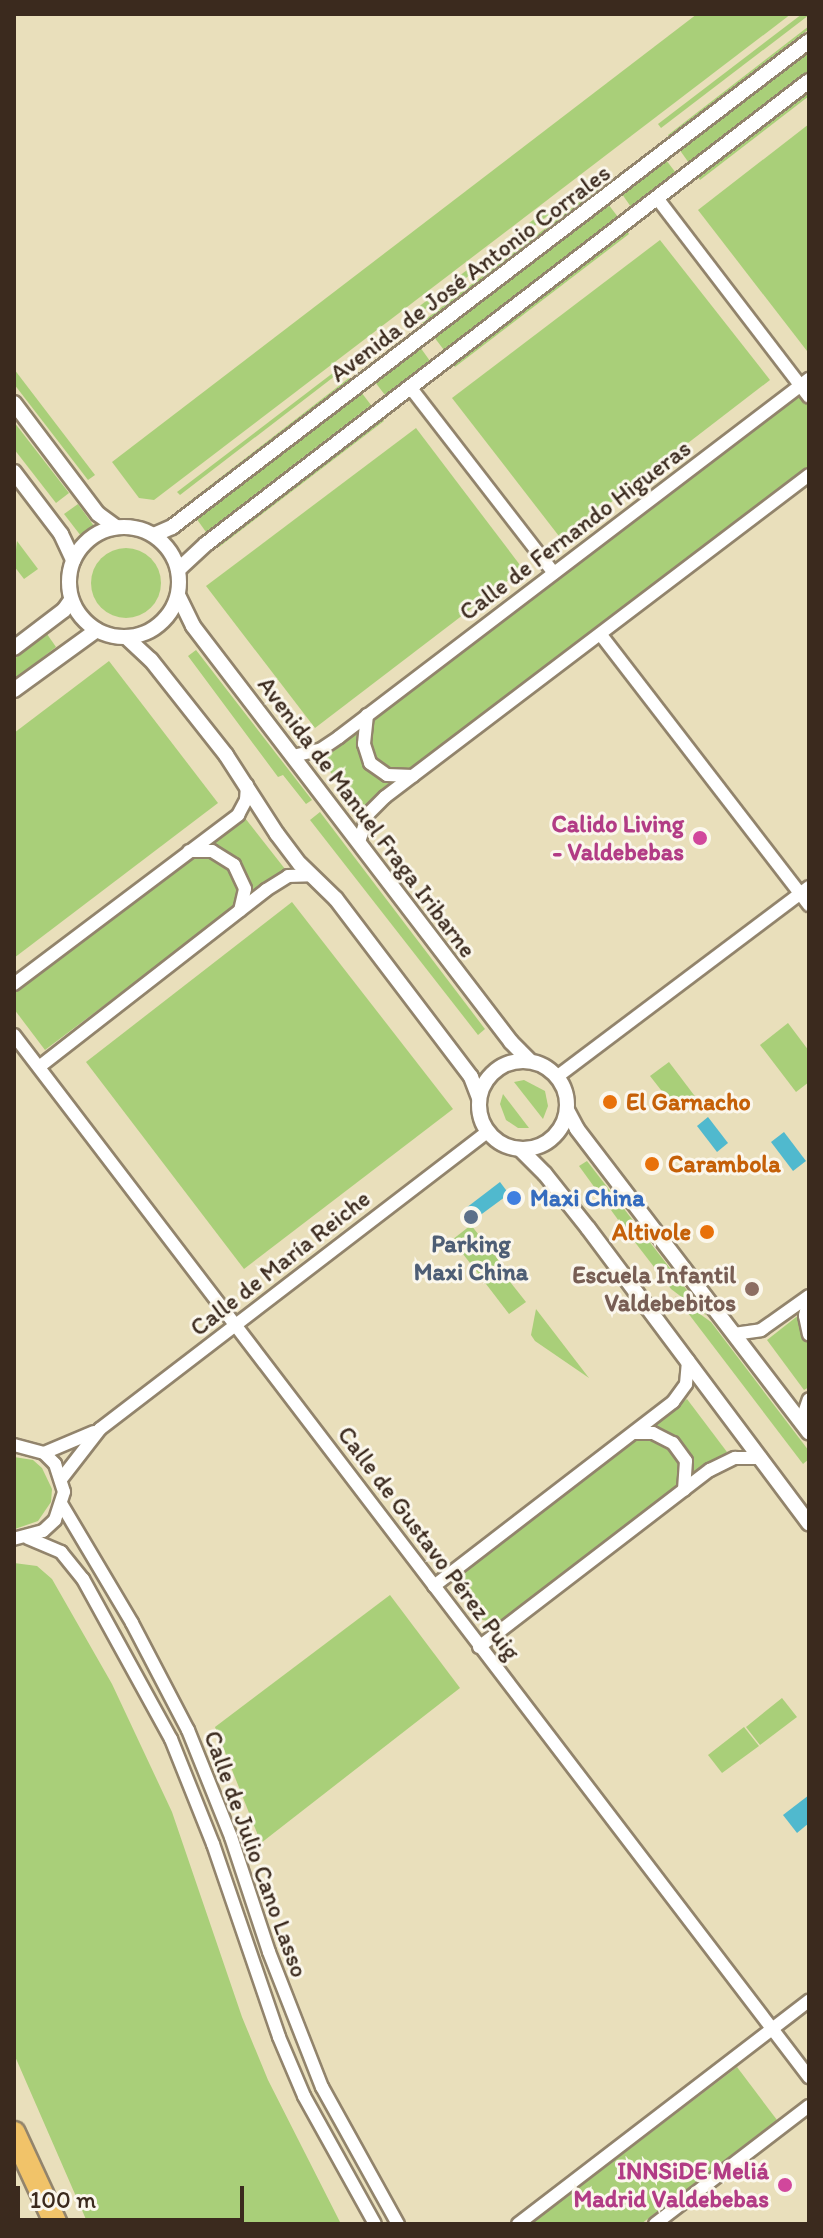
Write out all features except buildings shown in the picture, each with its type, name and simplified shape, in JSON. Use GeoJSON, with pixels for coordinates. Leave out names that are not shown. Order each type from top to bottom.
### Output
{"type":"FeatureCollection","features":[{"type":"Feature","properties":{"kind":"highway"},"geometry":{"type":"LineString","coordinates":[[14,2133],[56,2224]]}},
{"type":"Feature","properties":{"kind":"street","name":"Avenida de José Antonio Corrales"},"geometry":{"type":"LineString","coordinates":[[154,535],[172,527],[809,41]]}},
{"type":"Feature","properties":{"kind":"street"},"geometry":{"type":"LineString","coordinates":[[178,570],[195,552],[809,81]]}},
{"type":"Feature","properties":{"kind":"street"},"geometry":{"type":"LineString","coordinates":[[657,198],[805,382],[809,397]]}},
{"type":"Feature","properties":{"kind":"street","name":"Calle de Fernando Higueras"},"geometry":{"type":"LineString","coordinates":[[293,756],[320,750],[805,382]]}},
{"type":"Feature","properties":{"kind":"street"},"geometry":{"type":"LineString","coordinates":[[410,387],[554,573]]}},
{"type":"Feature","properties":{"kind":"street"},"geometry":{"type":"LineString","coordinates":[[14,403],[98,514],[116,527]]}},
{"type":"Feature","properties":{"kind":"street"},"geometry":{"type":"LineString","coordinates":[[14,472],[61,534],[73,560]]}},
{"type":"Feature","properties":{"kind":"street"},"geometry":{"type":"LineString","coordinates":[[359,842],[368,814],[414,776],[809,475]]}},
{"type":"Feature","properties":{"kind":"street"},"geometry":{"type":"LineString","coordinates":[[126,637],[157,626],[169,614],[178,595],[178,570],[173,555],[154,535],[136,527],[116,527],[91,538],[73,560],[69,580],[71,600],[82,618],[97,630],[126,637],[151,660],[247,785],[277,834],[336,899],[471,1077],[487,1132],[507,1146],[520,1149],[548,1140],[559,1130],[567,1110]]}},
{"type":"Feature","properties":{"kind":"street","name":"Avenida de Manuel Fraga Iribarne"},"geometry":{"type":"LineString","coordinates":[[178,595],[193,626],[511,1042],[529,1060]]}},
{"type":"Feature","properties":{"kind":"street"},"geometry":{"type":"LineString","coordinates":[[14,648],[64,610],[71,600]]}},
{"type":"Feature","properties":{"kind":"street"},"geometry":{"type":"LineString","coordinates":[[14,690],[97,630]]}},
{"type":"Feature","properties":{"kind":"street"},"geometry":{"type":"LineString","coordinates":[[601,635],[805,890],[809,905]]}},
{"type":"Feature","properties":{"kind":"street"},"geometry":{"type":"LineString","coordinates":[[367,715],[364,744],[370,763],[387,775],[414,776]]}},
{"type":"Feature","properties":{"kind":"street"},"geometry":{"type":"LineString","coordinates":[[14,984],[238,815],[246,800],[247,785]]}},
{"type":"Feature","properties":{"kind":"street"},"geometry":{"type":"LineString","coordinates":[[189,851],[212,851],[234,865],[245,889],[240,910]]}},
{"type":"Feature","properties":{"kind":"street"},"geometry":{"type":"LineString","coordinates":[[39,1067],[282,879],[311,875]]}},
{"type":"Feature","properties":{"kind":"street"},"geometry":{"type":"LineString","coordinates":[[558,1076],[805,890]]}},
{"type":"Feature","properties":{"kind":"street","name":"Calle de Gustavo Pérez Puig"},"geometry":{"type":"LineString","coordinates":[[14,1035],[809,2077]]}},
{"type":"Feature","properties":{"kind":"street"},"geometry":{"type":"LineString","coordinates":[[479,1098],[495,1070],[505,1064],[529,1060],[558,1076],[566,1092],[567,1110],[577,1129],[805,1427]]}},
{"type":"Feature","properties":{"kind":"street","name":"Calle de María Reiche"},"geometry":{"type":"LineString","coordinates":[[44,1453],[100,1429],[487,1132]]}},
{"type":"Feature","properties":{"kind":"street"},"geometry":{"type":"LineString","coordinates":[[520,1149],[551,1181],[809,1523]]}},
{"type":"Feature","properties":{"kind":"street"},"geometry":{"type":"LineString","coordinates":[[734,1334],[761,1330],[809,1297]]}},
{"type":"Feature","properties":{"kind":"street"},"geometry":{"type":"LineString","coordinates":[[809,1297],[805,1316],[809,1335]]}},
{"type":"Feature","properties":{"kind":"street"},"geometry":{"type":"LineString","coordinates":[[434,1586],[682,1393],[688,1360]]}},
{"type":"Feature","properties":{"kind":"street"},"geometry":{"type":"LineString","coordinates":[[805,1427],[809,1399]]}},
{"type":"Feature","properties":{"kind":"street","name":"Calle de María Reiche"},"geometry":{"type":"LineString","coordinates":[[62,1478],[100,1429]]}},
{"type":"Feature","properties":{"kind":"street"},"geometry":{"type":"LineString","coordinates":[[634,1433],[653,1433],[673,1443],[686,1461],[684,1490]]}},
{"type":"Feature","properties":{"kind":"street"},"geometry":{"type":"LineString","coordinates":[[14,1445],[44,1453],[62,1478],[62,1505],[43,1531],[28,1538],[14,1539]]}},
{"type":"Feature","properties":{"kind":"street"},"geometry":{"type":"LineString","coordinates":[[479,1647],[724,1462],[745,1457],[761,1458]]}},
{"type":"Feature","properties":{"kind":"street","name":"Calle de Julio Cano Lasso"},"geometry":{"type":"LineString","coordinates":[[62,1505],[132,1623],[188,1730],[231,1837],[269,1952],[316,2073],[398,2224]]}},
{"type":"Feature","properties":{"kind":"street","name":"Calle de Julio Cano Lasso"},"geometry":{"type":"LineString","coordinates":[[28,1538],[61,1552],[83,1579],[171,1739],[213,1844],[279,2037],[304,2096],[375,2224]]}},
{"type":"Feature","properties":{"kind":"street"},"geometry":{"type":"LineString","coordinates":[[518,2224],[809,2001]]}},
{"type":"Feature","properties":{"kind":"street"},"geometry":{"type":"LineString","coordinates":[[655,2224],[809,2106]]}},
{"type":"Feature","properties":{"kind":"green space"},"geometry":{"type":"Polygon","coordinates":[[[697,14],[791,14],[154,500],[139,498],[112,462],[697,14]]]}},
{"type":"Feature","properties":{"kind":"green space"},"geometry":{"type":"Polygon","coordinates":[[[802,14],[809,15],[661,128],[658,124],[802,14]]]}},
{"type":"Feature","properties":{"kind":"green space"},"geometry":{"type":"Polygon","coordinates":[[[809,26],[809,29],[669,137],[668,135],[809,26]]]}},
{"type":"Feature","properties":{"kind":"green space"},"geometry":{"type":"Polygon","coordinates":[[[809,50],[809,71],[689,163],[679,149],[809,50]]]}},
{"type":"Feature","properties":{"kind":"green space"},"geometry":{"type":"Polygon","coordinates":[[[809,92],[809,96],[700,180],[698,177],[809,92]]]}},
{"type":"Feature","properties":{"kind":"green space"},"geometry":{"type":"Polygon","coordinates":[[[809,124],[809,350],[807,351],[698,210],[809,124]]]}},
{"type":"Feature","properties":{"kind":"green space"},"geometry":{"type":"Polygon","coordinates":[[[666,160],[676,173],[631,207],[622,194],[666,160]]]}},
{"type":"Feature","properties":{"kind":"green space"},"geometry":{"type":"Polygon","coordinates":[[[587,179],[591,183],[416,316],[413,311],[587,179]]]}},
{"type":"Feature","properties":{"kind":"green space"},"geometry":{"type":"Polygon","coordinates":[[[597,189],[599,192],[424,325],[422,322],[597,189]]]}},
{"type":"Feature","properties":{"kind":"green space"},"geometry":{"type":"Polygon","coordinates":[[[608,204],[618,217],[444,350],[434,337],[608,204]]]}},
{"type":"Feature","properties":{"kind":"green space"},"geometry":{"type":"Polygon","coordinates":[[[627,231],[629,234],[455,367],[453,364],[627,231]]]}},
{"type":"Feature","properties":{"kind":"green space"},"geometry":{"type":"Polygon","coordinates":[[[660,240],[770,380],[562,540],[452,398],[660,240]]]}},
{"type":"Feature","properties":{"kind":"green space"},"geometry":{"type":"Polygon","coordinates":[[[420,347],[430,361],[385,395],[375,382],[420,347]]]}},
{"type":"Feature","properties":{"kind":"green space"},"geometry":{"type":"Polygon","coordinates":[[[342,366],[344,369],[180,495],[177,492],[342,366]]]}},
{"type":"Feature","properties":{"kind":"green space"},"geometry":{"type":"Polygon","coordinates":[[[14,369],[95,475],[88,480],[14,384],[14,369]]]}},
{"type":"Feature","properties":{"kind":"green space"},"geometry":{"type":"Polygon","coordinates":[[[349,378],[351,380],[186,504],[349,378]]]}},
{"type":"Feature","properties":{"kind":"green space"},"geometry":{"type":"Polygon","coordinates":[[[809,386],[809,470],[361,811],[320,759],[809,386]]]}},
{"type":"Feature","properties":{"kind":"green space"},"geometry":{"type":"Polygon","coordinates":[[[361,392],[371,405],[206,532],[196,518],[361,392]]]}},
{"type":"Feature","properties":{"kind":"green space"},"geometry":{"type":"Polygon","coordinates":[[[382,418],[384,421],[219,547],[217,544],[382,418]]]}},
{"type":"Feature","properties":{"kind":"green space"},"geometry":{"type":"Polygon","coordinates":[[[14,422],[69,493],[56,503],[14,449],[14,422]]]}},
{"type":"Feature","properties":{"kind":"green space"},"geometry":{"type":"Polygon","coordinates":[[[416,428],[523,569],[315,728],[206,586],[416,428]]]}},
{"type":"Feature","properties":{"kind":"green space"},"geometry":{"type":"Polygon","coordinates":[[[78,504],[94,526],[81,536],[64,514],[78,504]]]}},
{"type":"Feature","properties":{"kind":"green space"},"geometry":{"type":"Polygon","coordinates":[[[17,541],[38,569],[24,579],[14,566],[17,541]]]}},
{"type":"Feature","properties":{"kind":"green space"},"geometry":{"type":"Polygon","coordinates":[[[133,548],[155,563],[161,583],[159,597],[151,608],[140,616],[119,618],[101,608],[93,597],[91,576],[101,558],[112,550],[133,548]]]}},
{"type":"Feature","properties":{"kind":"green space"},"geometry":{"type":"Polygon","coordinates":[[[47,634],[56,647],[14,680],[14,659],[47,634]]]}},
{"type":"Feature","properties":{"kind":"green space"},"geometry":{"type":"Polygon","coordinates":[[[196,650],[312,800],[306,804],[283,775],[278,777],[188,656],[196,650]]]}},
{"type":"Feature","properties":{"kind":"green space"},"geometry":{"type":"Polygon","coordinates":[[[109,661],[218,803],[14,958],[14,733],[109,661]]]}},
{"type":"Feature","properties":{"kind":"green space"},"geometry":{"type":"Polygon","coordinates":[[[320,812],[485,1029],[478,1035],[310,820],[320,812]]]}},
{"type":"Feature","properties":{"kind":"green space"},"geometry":{"type":"Polygon","coordinates":[[[245,818],[285,869],[45,1050],[14,1009],[14,993],[245,818]]]}},
{"type":"Feature","properties":{"kind":"green space"},"geometry":{"type":"Polygon","coordinates":[[[292,902],[453,1109],[244,1269],[86,1062],[292,902]]]}},
{"type":"Feature","properties":{"kind":"green space"},"geometry":{"type":"Polygon","coordinates":[[[788,1023],[809,1051],[809,1082],[796,1092],[760,1045],[788,1023]]]}},
{"type":"Feature","properties":{"kind":"green space"},"geometry":{"type":"Polygon","coordinates":[[[669,1062],[697,1099],[679,1113],[650,1076],[669,1062]]]}},
{"type":"Feature","properties":{"kind":"green space"},"geometry":{"type":"Polygon","coordinates":[[[524,1080],[545,1091],[548,1106],[543,1119],[514,1082],[524,1080]]]}},
{"type":"Feature","properties":{"kind":"green space"},"geometry":{"type":"Polygon","coordinates":[[[503,1094],[529,1128],[518,1128],[506,1120],[500,1104],[503,1094]]]}},
{"type":"Feature","properties":{"kind":"green space"},"geometry":{"type":"Polygon","coordinates":[[[587,1161],[707,1316],[671,1289],[579,1166],[587,1161]]]}},
{"type":"Feature","properties":{"kind":"green space"},"geometry":{"type":"Polygon","coordinates":[[[471,1225],[500,1262],[481,1277],[452,1240],[471,1225]]]}},
{"type":"Feature","properties":{"kind":"green space"},"geometry":{"type":"Polygon","coordinates":[[[499,1268],[526,1302],[509,1314],[483,1280],[499,1268]]]}},
{"type":"Feature","properties":{"kind":"green space"},"geometry":{"type":"Polygon","coordinates":[[[675,1296],[711,1322],[809,1451],[809,1459],[803,1464],[675,1296]]]}},
{"type":"Feature","properties":{"kind":"green space"},"geometry":{"type":"Polygon","coordinates":[[[809,1307],[809,1387],[804,1390],[767,1340],[809,1307]]]}},
{"type":"Feature","properties":{"kind":"green space"},"geometry":{"type":"Polygon","coordinates":[[[536,1309],[589,1378],[535,1341],[531,1335],[536,1309]]]}},
{"type":"Feature","properties":{"kind":"green space"},"geometry":{"type":"Polygon","coordinates":[[[687,1399],[727,1452],[504,1623],[482,1620],[457,1588],[462,1571],[687,1399]]]}},
{"type":"Feature","properties":{"kind":"green space"},"geometry":{"type":"Polygon","coordinates":[[[14,1457],[33,1460],[42,1468],[52,1489],[51,1502],[38,1521],[15,1529],[14,1457]]]}},
{"type":"Feature","properties":{"kind":"green space"},"geometry":{"type":"Polygon","coordinates":[[[14,1563],[37,1566],[52,1579],[112,1684],[172,1812],[242,2017],[268,2080],[341,2224],[88,2224],[14,2054],[14,1563]]]}},
{"type":"Feature","properties":{"kind":"green space"},"geometry":{"type":"Polygon","coordinates":[[[390,1595],[460,1688],[261,1843],[215,1727],[390,1595]]]}},
{"type":"Feature","properties":{"kind":"green space"},"geometry":{"type":"Polygon","coordinates":[[[782,1698],[797,1717],[760,1745],[746,1727],[782,1698]]]}},
{"type":"Feature","properties":{"kind":"green space"},"geometry":{"type":"Polygon","coordinates":[[[744,1727],[759,1746],[722,1773],[708,1755],[744,1727]]]}},
{"type":"Feature","properties":{"kind":"green space"},"geometry":{"type":"Polygon","coordinates":[[[737,2067],[777,2120],[641,2224],[531,2224],[737,2067]]]}},
{"type":"Feature","properties":{"kind":"water"},"geometry":{"type":"Polygon","coordinates":[[[708,1117],[728,1143],[717,1152],[697,1126],[708,1117]]]}},
{"type":"Feature","properties":{"kind":"water"},"geometry":{"type":"Polygon","coordinates":[[[784,1132],[806,1161],[793,1171],[771,1142],[784,1132]]]}},
{"type":"Feature","properties":{"kind":"water"},"geometry":{"type":"Polygon","coordinates":[[[500,1182],[509,1194],[475,1219],[466,1208],[500,1182]]]}},
{"type":"Feature","properties":{"kind":"water"},"geometry":{"type":"Polygon","coordinates":[[[809,1795],[809,1823],[797,1833],[783,1815],[809,1795]]]}},
{"type":"Feature","properties":{"kind":"place","name":"Calido Living - Valdebebas"},"geometry":{"type":"Point","coordinates":[700,838]}},
{"type":"Feature","properties":{"kind":"place","name":"El Garnacho"},"geometry":{"type":"Point","coordinates":[610,1102]}},
{"type":"Feature","properties":{"kind":"place","name":"Carambola"},"geometry":{"type":"Point","coordinates":[652,1164]}},
{"type":"Feature","properties":{"kind":"place","name":"Maxi China"},"geometry":{"type":"Point","coordinates":[514,1198]}},
{"type":"Feature","properties":{"kind":"place","name":"Parking Maxi China"},"geometry":{"type":"Point","coordinates":[471,1217]}},
{"type":"Feature","properties":{"kind":"place","name":"Altivole"},"geometry":{"type":"Point","coordinates":[707,1232]}},
{"type":"Feature","properties":{"kind":"place","name":"Escuela Infantil Valdebebitos"},"geometry":{"type":"Point","coordinates":[752,1289]}},
{"type":"Feature","properties":{"kind":"place","name":"INNSiDE Meliá Madrid Valdebebas"},"geometry":{"type":"Point","coordinates":[785,2185]}}]}
